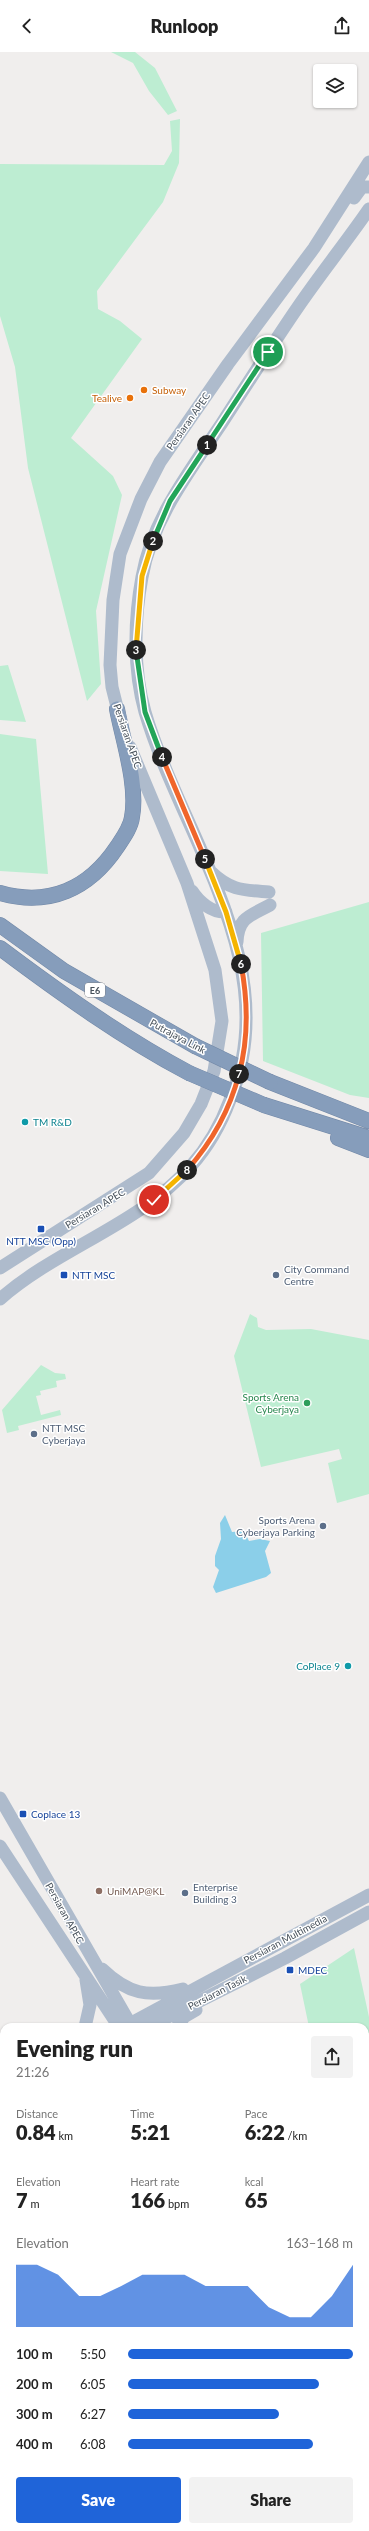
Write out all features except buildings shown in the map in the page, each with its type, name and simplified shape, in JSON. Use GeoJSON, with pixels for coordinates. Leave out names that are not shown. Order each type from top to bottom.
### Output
{"type":"FeatureCollection","features":[{"type":"Feature","properties":{"kind":"highway"},"geometry":{"type":"LineString","coordinates":[[0,893],[22,899],[53,896],[82,883],[96,872],[123,838],[132,818],[134,796],[117,709]]}},
{"type":"Feature","properties":{"kind":"highway","name":"Putrajaya Link"},"geometry":{"type":"LineString","coordinates":[[0,925],[64,971],[195,1046],[270,1082],[369,1121]]}},
{"type":"Feature","properties":{"kind":"highway","name":"E6"},"geometry":{"type":"LineString","coordinates":[[0,948],[65,996],[140,1044],[189,1073],[267,1106],[369,1138]]}},
{"type":"Feature","properties":{"kind":"highway"},"geometry":{"type":"LineString","coordinates":[[267,1106],[331,1136],[369,1150]]}},
{"type":"Feature","properties":{"kind":"main road","name":"Persiaran APEC"},"geometry":{"type":"LineString","coordinates":[[0,1268],[131,1186],[162,1161],[184,1133],[207,1091],[214,1072],[222,1021],[220,992],[207,942],[187,883],[133,755],[117,709],[110,665],[116,575],[124,542],[141,499],[160,462],[197,408],[314,248],[369,162]]}},
{"type":"Feature","properties":{"kind":"main road"},"geometry":{"type":"LineString","coordinates":[[314,248],[326,239],[362,187],[369,187]]}},
{"type":"Feature","properties":{"kind":"main road"},"geometry":{"type":"LineString","coordinates":[[334,257],[337,246],[369,198]]}},
{"type":"Feature","properties":{"kind":"main road"},"geometry":{"type":"LineString","coordinates":[[237,946],[220,907],[210,871],[145,712],[136,657],[137,621],[142,576],[149,550],[170,501],[301,302],[368,212]]}},
{"type":"Feature","properties":{"kind":"main road"},"geometry":{"type":"LineString","coordinates":[[0,1299],[33,1274],[154,1200],[180,1178],[205,1148],[229,1104],[243,1060],[247,1005],[237,946],[238,928],[245,919],[269,899],[228,887],[210,871]]}},
{"type":"Feature","properties":{"kind":"main road"},"geometry":{"type":"LineString","coordinates":[[187,883],[198,900],[220,907]]}},
{"type":"Feature","properties":{"kind":"main road"},"geometry":{"type":"LineString","coordinates":[[207,942],[207,923],[220,907]]}},
{"type":"Feature","properties":{"kind":"main road","name":"Persiaran APEC"},"geometry":{"type":"LineString","coordinates":[[0,1798],[91,1958],[124,2023]]}},
{"type":"Feature","properties":{"kind":"main road","name":"Persiaran APEC"},"geometry":{"type":"LineString","coordinates":[[0,1846],[80,1967],[124,2023]]}},
{"type":"Feature","properties":{"kind":"main road","name":"Persiaran Multimedia"},"geometry":{"type":"LineString","coordinates":[[200,1984],[369,1895]]}},
{"type":"Feature","properties":{"kind":"main road","name":"Persiaran Multimedia"},"geometry":{"type":"LineString","coordinates":[[285,1958],[369,1912]]}},
{"type":"Feature","properties":{"kind":"main road"},"geometry":{"type":"LineString","coordinates":[[91,1958],[118,1984],[137,1992],[166,1993],[200,1984]]}},
{"type":"Feature","properties":{"kind":"main road"},"geometry":{"type":"LineString","coordinates":[[180,2023],[184,2017],[285,1958]]}},
{"type":"Feature","properties":{"kind":"main road","name":"Persiaran Tasik"},"geometry":{"type":"LineString","coordinates":[[156,2023],[285,1958]]}},
{"type":"Feature","properties":{"kind":"main road"},"geometry":{"type":"LineString","coordinates":[[80,1967],[90,1998],[88,2023]]}},
{"type":"Feature","properties":{"kind":"main road","name":"Persiaran Tasik"},"geometry":{"type":"LineString","coordinates":[[131,2023],[200,1984]]}},
{"type":"Feature","properties":{"kind":"green space"},"geometry":{"type":"Polygon","coordinates":[[[111,52],[135,52],[155,68],[177,111],[168,115],[149,91],[133,63],[111,52]]]}},
{"type":"Feature","properties":{"kind":"green space"},"geometry":{"type":"Polygon","coordinates":[[[180,119],[179,163],[163,202],[97,291],[98,309],[120,321],[142,339],[71,438],[113,476],[122,495],[96,611],[101,684],[87,701],[28,468],[15,367],[0,316],[0,164],[164,165],[172,151],[170,121],[180,119]]]}},
{"type":"Feature","properties":{"kind":"green space"},"geometry":{"type":"Polygon","coordinates":[[[8,665],[26,722],[0,720],[0,666],[8,665]]]}},
{"type":"Feature","properties":{"kind":"green space"},"geometry":{"type":"Polygon","coordinates":[[[0,734],[36,739],[48,874],[0,871],[0,734]]]}},
{"type":"Feature","properties":{"kind":"green space"},"geometry":{"type":"Polygon","coordinates":[[[369,902],[369,1098],[350,1095],[263,1061],[261,933],[369,902]]]}},
{"type":"Feature","properties":{"kind":"green space","name":"Sports Arena Cyberjaya"},"geometry":{"type":"Polygon","coordinates":[[[250,1314],[257,1318],[258,1327],[266,1330],[311,1329],[369,1340],[369,1494],[337,1503],[328,1463],[342,1459],[339,1449],[261,1467],[234,1356],[250,1314]]]}},
{"type":"Feature","properties":{"kind":"green space"},"geometry":{"type":"Polygon","coordinates":[[[41,1365],[55,1373],[65,1374],[66,1379],[56,1381],[57,1387],[40,1391],[41,1395],[36,1396],[41,1415],[60,1410],[61,1415],[18,1426],[19,1430],[7,1433],[2,1410],[41,1365]]]}},
{"type":"Feature","properties":{"kind":"green space"},"geometry":{"type":"Polygon","coordinates":[[[354,1948],[369,2023],[308,2023],[300,1984],[354,1948]]]}},
{"type":"Feature","properties":{"kind":"water"},"geometry":{"type":"Polygon","coordinates":[[[225,1515],[232,1532],[244,1531],[249,1541],[260,1539],[270,1541],[265,1551],[271,1573],[266,1577],[216,1593],[213,1587],[219,1570],[215,1566],[215,1556],[221,1539],[220,1523],[225,1515]]]}},
{"type":"Feature","properties":{"kind":"place","name":"Subway"},"geometry":{"type":"Point","coordinates":[144,390]}},
{"type":"Feature","properties":{"kind":"place","name":"Tealive"},"geometry":{"type":"Point","coordinates":[130,398]}},
{"type":"Feature","properties":{"kind":"place","name":"TM R&D"},"geometry":{"type":"Point","coordinates":[25,1122]}},
{"type":"Feature","properties":{"kind":"place","name":"NTT MSC (Opp)"},"geometry":{"type":"Point","coordinates":[41,1229]}},
{"type":"Feature","properties":{"kind":"place","name":"NTT MSC"},"geometry":{"type":"Point","coordinates":[64,1275]}},
{"type":"Feature","properties":{"kind":"place","name":"City Command Centre"},"geometry":{"type":"Point","coordinates":[276,1275]}},
{"type":"Feature","properties":{"kind":"place","name":"Sports Arena Cyberjaya"},"geometry":{"type":"Point","coordinates":[307,1403]}},
{"type":"Feature","properties":{"kind":"place","name":"NTT MSC Cyberjaya"},"geometry":{"type":"Point","coordinates":[34,1434]}},
{"type":"Feature","properties":{"kind":"place","name":"Sports Arena Cyberjaya Parking"},"geometry":{"type":"Point","coordinates":[323,1526]}},
{"type":"Feature","properties":{"kind":"place","name":"CoPlace 9"},"geometry":{"type":"Point","coordinates":[348,1666]}},
{"type":"Feature","properties":{"kind":"place","name":"Coplace 13"},"geometry":{"type":"Point","coordinates":[23,1814]}},
{"type":"Feature","properties":{"kind":"place","name":"UniMAP@KL"},"geometry":{"type":"Point","coordinates":[99,1891]}},
{"type":"Feature","properties":{"kind":"place","name":"Enterprise Building 3"},"geometry":{"type":"Point","coordinates":[185,1893]}},
{"type":"Feature","properties":{"kind":"place","name":"MDEC"},"geometry":{"type":"Point","coordinates":[290,1970]}},
{"type":"Feature","properties":{"kind":"route"},"geometry":{"type":"LineString","coordinates":[[154,1200],[180,1178],[194,1162],[205,1148],[221,1121],[237,1084],[243,1060],[247,1005],[246,988],[237,946],[226,912],[145,712],[136,657],[137,621],[142,576],[149,550],[170,501],[268,352]]}}]}
